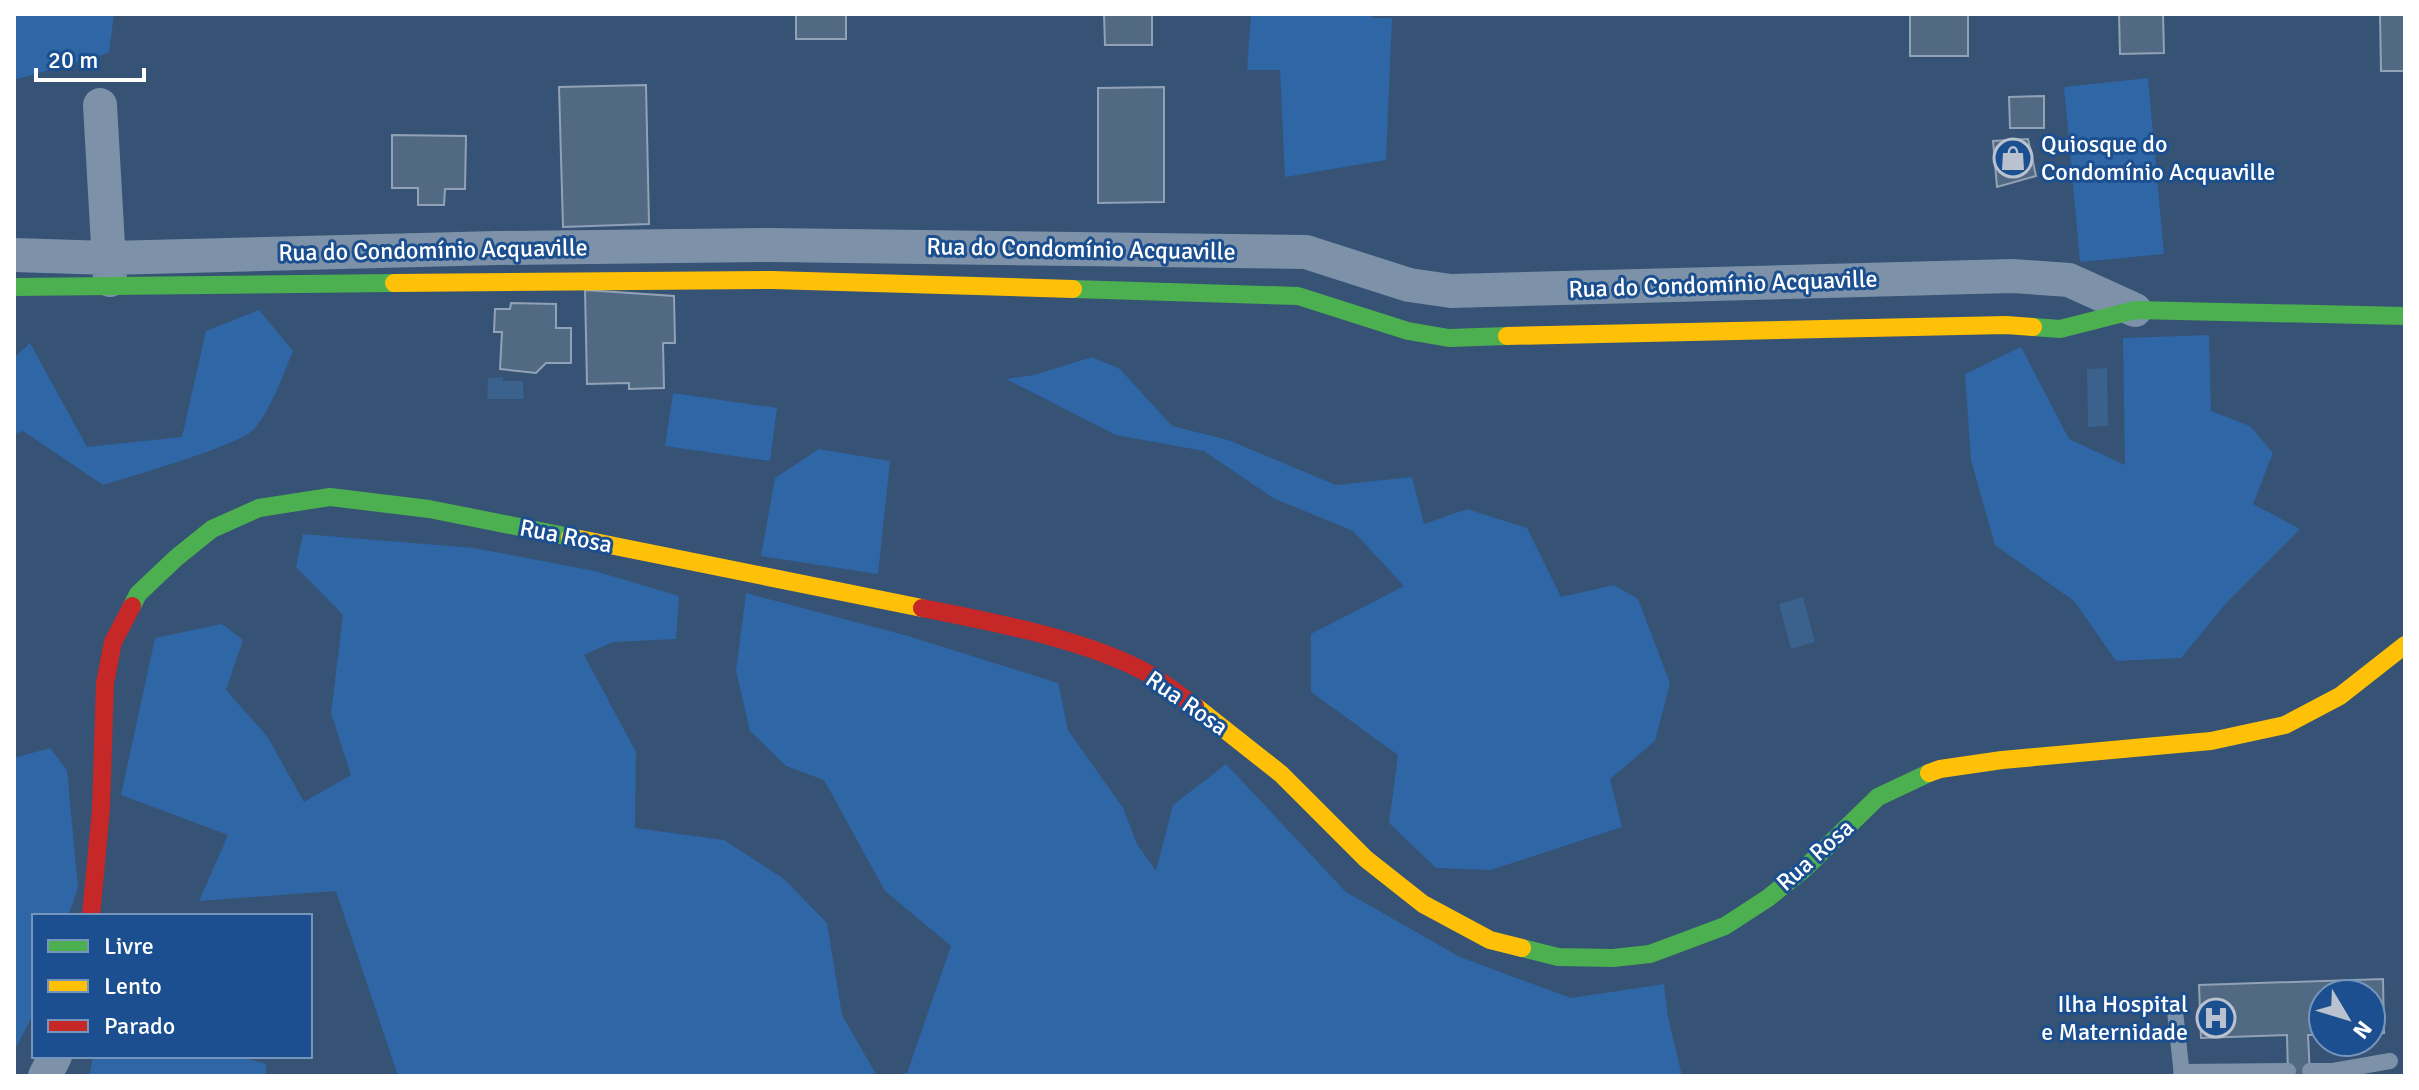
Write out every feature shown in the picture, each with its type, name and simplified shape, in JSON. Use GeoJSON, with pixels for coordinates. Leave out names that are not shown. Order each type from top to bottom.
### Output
{"type":"FeatureCollection","features":[{"type":"Feature","properties":{"kind":"street"},"geometry":{"type":"LineString","coordinates":[[100,105],[110,273]]}},
{"type":"Feature","properties":{"kind":"street"},"geometry":{"type":"LineString","coordinates":[[771,245],[772,280]]}},
{"type":"Feature","properties":{"kind":"street","name":"Rua do Condomínio Acquaville"},"geometry":{"type":"LineString","coordinates":[[14,287],[110,273],[497,248],[771,245],[1306,252],[1409,285],[1451,291],[2012,276],[2069,280],[2135,310]]}},
{"type":"Feature","properties":{"kind":"street"},"geometry":{"type":"LineString","coordinates":[[497,248],[497,282]]}},
{"type":"Feature","properties":{"kind":"street"},"geometry":{"type":"LineString","coordinates":[[1106,249],[1106,291]]}},
{"type":"Feature","properties":{"kind":"street","name":"Rua do Condomínio Acquaville"},"geometry":{"type":"LineString","coordinates":[[14,255],[110,273],[497,282],[772,280],[1298,296],[1408,331],[1449,338],[2006,325],[2060,329],[2135,310],[2405,316]]}},
{"type":"Feature","properties":{"kind":"street"},"geometry":{"type":"LineString","coordinates":[[1713,284],[1715,330]]}},
{"type":"Feature","properties":{"kind":"street"},"geometry":{"type":"LineString","coordinates":[[1449,338],[1451,291]]}},
{"type":"Feature","properties":{"kind":"street","name":"Rua Rosa"},"geometry":{"type":"LineString","coordinates":[[91,914],[101,809],[105,683],[113,642],[138,594],[212,529],[259,508],[330,497],[429,509],[985,621],[1088,648],[1149,674],[1220,724],[1281,774],[1366,859],[1423,904],[1490,940],[1558,957],[1613,958],[1650,954],[1725,926],[1803,870],[1878,797],[1940,769],[2002,760],[2211,741],[2285,725],[2340,696],[2405,645]]}},
{"type":"Feature","properties":{"kind":"street"},"geometry":{"type":"LineString","coordinates":[[45,1076],[54,1058]]}},
{"type":"Feature","properties":{"kind":"lane"},"geometry":{"type":"LineString","coordinates":[[2175,1011],[2181,1074],[2288,1071]]}},
{"type":"Feature","properties":{"kind":"lane"},"geometry":{"type":"LineString","coordinates":[[2310,1071],[2333,1071],[2390,1061]]}},
{"type":"Feature","properties":{"kind":"shaded area"},"geometry":{"type":"Polygon","coordinates":[[[14,14],[114,14],[109,53],[14,80],[14,14]]]}},
{"type":"Feature","properties":{"kind":"shaded area"},"geometry":{"type":"Polygon","coordinates":[[[1251,14],[1372,14],[1373,18],[1392,18],[1386,160],[1285,177],[1280,70],[1247,70],[1251,14]]]}},
{"type":"Feature","properties":{"kind":"shaded area"},"geometry":{"type":"Polygon","coordinates":[[[2148,78],[2164,254],[2080,262],[2064,87],[2148,78]]]}},
{"type":"Feature","properties":{"kind":"shaded area"},"geometry":{"type":"Polygon","coordinates":[[[259,310],[293,351],[266,412],[245,436],[183,460],[103,485],[23,431],[14,434],[14,358],[30,343],[87,447],[182,437],[206,331],[259,310]]]}},
{"type":"Feature","properties":{"kind":"shaded area"},"geometry":{"type":"Polygon","coordinates":[[[2209,335],[2211,411],[2250,426],[2273,453],[2253,504],[2300,529],[2228,601],[2181,658],[2116,661],[2074,601],[1995,545],[1971,460],[1965,374],[2021,347],[2069,439],[2125,465],[2123,338],[2209,335]]]}},
{"type":"Feature","properties":{"kind":"shaded area"},"geometry":{"type":"Polygon","coordinates":[[[1092,357],[1120,369],[1172,426],[1228,440],[1336,485],[1412,477],[1424,524],[1467,509],[1527,528],[1561,597],[1614,585],[1638,599],[1670,683],[1655,741],[1610,779],[1622,827],[1491,870],[1436,868],[1389,823],[1398,755],[1311,692],[1311,634],[1404,586],[1353,531],[1273,498],[1204,451],[1116,435],[1006,379],[1034,375],[1092,357]]]}},
{"type":"Feature","properties":{"kind":"shaded area"},"geometry":{"type":"Polygon","coordinates":[[[2107,368],[2108,426],[2088,427],[2087,369],[2107,368]]]}},
{"type":"Feature","properties":{"kind":"shaded area"},"geometry":{"type":"Polygon","coordinates":[[[503,377],[503,381],[523,381],[524,399],[487,399],[488,378],[503,377]]]}},
{"type":"Feature","properties":{"kind":"shaded area"},"geometry":{"type":"Polygon","coordinates":[[[673,393],[777,408],[770,461],[665,446],[673,393]]]}},
{"type":"Feature","properties":{"kind":"shaded area"},"geometry":{"type":"Polygon","coordinates":[[[819,449],[890,461],[878,574],[761,556],[775,478],[819,449]]]}},
{"type":"Feature","properties":{"kind":"shaded area"},"geometry":{"type":"Polygon","coordinates":[[[303,534],[474,548],[595,571],[679,596],[676,639],[613,642],[584,655],[636,752],[635,828],[724,840],[784,879],[827,923],[842,1015],[877,1076],[398,1076],[336,891],[199,901],[228,835],[121,795],[155,638],[222,624],[243,640],[226,690],[267,736],[304,802],[351,775],[331,713],[343,615],[296,567],[303,534]]]}},
{"type":"Feature","properties":{"kind":"shaded area"},"geometry":{"type":"Polygon","coordinates":[[[746,593],[908,636],[1058,683],[1068,730],[1123,808],[1137,844],[1156,871],[1173,805],[1226,764],[1346,892],[1460,957],[1571,998],[1664,984],[1668,1017],[1682,1076],[893,1076],[907,1073],[951,946],[885,891],[824,780],[786,766],[750,731],[736,671],[746,593]]]}},
{"type":"Feature","properties":{"kind":"shaded area"},"geometry":{"type":"Polygon","coordinates":[[[1803,597],[1815,642],[1791,649],[1779,604],[1803,597]]]}},
{"type":"Feature","properties":{"kind":"shaded area"},"geometry":{"type":"Polygon","coordinates":[[[50,748],[67,770],[78,888],[69,914],[32,914],[32,1017],[14,1051],[14,758],[50,748]]]}},
{"type":"Feature","properties":{"kind":"shaded area"},"geometry":{"type":"Polygon","coordinates":[[[93,1058],[245,1058],[266,1064],[266,1076],[86,1076],[93,1058]]]}},
{"type":"Feature","properties":{"kind":"building"},"geometry":{"type":"Polygon","coordinates":[[[796,14],[846,14],[846,39],[796,39],[796,14]]]}},
{"type":"Feature","properties":{"kind":"building"},"geometry":{"type":"Polygon","coordinates":[[[1104,14],[1152,14],[1152,45],[1105,45],[1104,14]]]}},
{"type":"Feature","properties":{"kind":"building"},"geometry":{"type":"Polygon","coordinates":[[[1910,14],[1968,14],[1968,56],[1910,56],[1910,14]]]}},
{"type":"Feature","properties":{"kind":"building"},"geometry":{"type":"Polygon","coordinates":[[[2119,14],[2163,14],[2164,53],[2120,54],[2119,14]]]}},
{"type":"Feature","properties":{"kind":"building"},"geometry":{"type":"Polygon","coordinates":[[[2380,14],[2405,14],[2405,71],[2381,71],[2380,14]]]}},
{"type":"Feature","properties":{"kind":"building"},"geometry":{"type":"Polygon","coordinates":[[[646,85],[649,224],[563,227],[559,87],[646,85]]]}},
{"type":"Feature","properties":{"kind":"building"},"geometry":{"type":"Polygon","coordinates":[[[1164,87],[1164,202],[1098,203],[1098,88],[1164,87]]]}},
{"type":"Feature","properties":{"kind":"building"},"geometry":{"type":"Polygon","coordinates":[[[2044,96],[2044,128],[2010,128],[2009,97],[2044,96]]]}},
{"type":"Feature","properties":{"kind":"building"},"geometry":{"type":"Polygon","coordinates":[[[392,135],[466,136],[465,189],[445,189],[444,205],[418,205],[418,188],[392,188],[392,135]]]}},
{"type":"Feature","properties":{"kind":"building","name":"Quiosque do Condomínio Acquaville"},"geometry":{"type":"Polygon","coordinates":[[[2028,139],[2036,176],[1997,187],[1993,141],[2028,139]]]}},
{"type":"Feature","properties":{"kind":"building"},"geometry":{"type":"Polygon","coordinates":[[[585,290],[674,296],[675,343],[663,343],[664,388],[629,389],[629,383],[587,384],[585,290]]]}},
{"type":"Feature","properties":{"kind":"building"},"geometry":{"type":"Polygon","coordinates":[[[511,303],[556,304],[556,328],[571,328],[571,363],[546,363],[536,373],[500,369],[502,332],[494,332],[495,309],[510,309],[511,303]]]}},
{"type":"Feature","properties":{"kind":"building"},"geometry":{"type":"Polygon","coordinates":[[[2307,981],[2307,1058],[2310,1076],[2288,1076],[2287,1035],[2201,1038],[2199,985],[2307,981]]]}},
{"type":"Feature","properties":{"kind":"traffic: fast"},"geometry":{"type":"LineString","coordinates":[[14,287],[394,283]]}},
{"type":"Feature","properties":{"kind":"traffic: fast"},"geometry":{"type":"LineString","coordinates":[[1073,289],[1298,296],[1408,331],[1449,338],[1507,336]]}},
{"type":"Feature","properties":{"kind":"traffic: fast"},"geometry":{"type":"LineString","coordinates":[[2033,327],[2060,329],[2135,310],[2405,316]]}},
{"type":"Feature","properties":{"kind":"traffic: fast"},"geometry":{"type":"LineString","coordinates":[[132,606],[138,594],[212,529],[259,508],[330,497],[429,509],[570,537]]}},
{"type":"Feature","properties":{"kind":"traffic: fast"},"geometry":{"type":"LineString","coordinates":[[1522,948],[1558,957],[1613,958],[1650,954],[1725,926],[1803,870],[1878,797],[1929,773]]}},
{"type":"Feature","properties":{"kind":"traffic: slow"},"geometry":{"type":"LineString","coordinates":[[394,283],[772,280],[1073,289]]}},
{"type":"Feature","properties":{"kind":"traffic: slow"},"geometry":{"type":"LineString","coordinates":[[1507,336],[2006,325],[2033,327]]}},
{"type":"Feature","properties":{"kind":"traffic: slow"},"geometry":{"type":"LineString","coordinates":[[570,537],[922,608]]}},
{"type":"Feature","properties":{"kind":"traffic: slow"},"geometry":{"type":"LineString","coordinates":[[1929,773],[2002,760],[2211,741],[2285,725],[2340,696],[2405,645]]}},
{"type":"Feature","properties":{"kind":"traffic: slow"},"geometry":{"type":"LineString","coordinates":[[1195,706],[1281,774],[1366,859],[1423,904],[1490,940],[1522,948]]}},
{"type":"Feature","properties":{"kind":"traffic: jam"},"geometry":{"type":"LineString","coordinates":[[91,914],[101,809],[105,683],[113,642],[132,606]]}},
{"type":"Feature","properties":{"kind":"traffic: jam"},"geometry":{"type":"LineString","coordinates":[[922,608],[1038,633],[1097,651],[1149,674],[1195,706]]}},
{"type":"Feature","properties":{"kind":"place","name":"Quiosque do Condomínio Acquaville"},"geometry":{"type":"Point","coordinates":[2013,158]}},
{"type":"Feature","properties":{"kind":"place","name":"Ilha Hospital e Maternidade"},"geometry":{"type":"Point","coordinates":[2216,1018]}}]}
